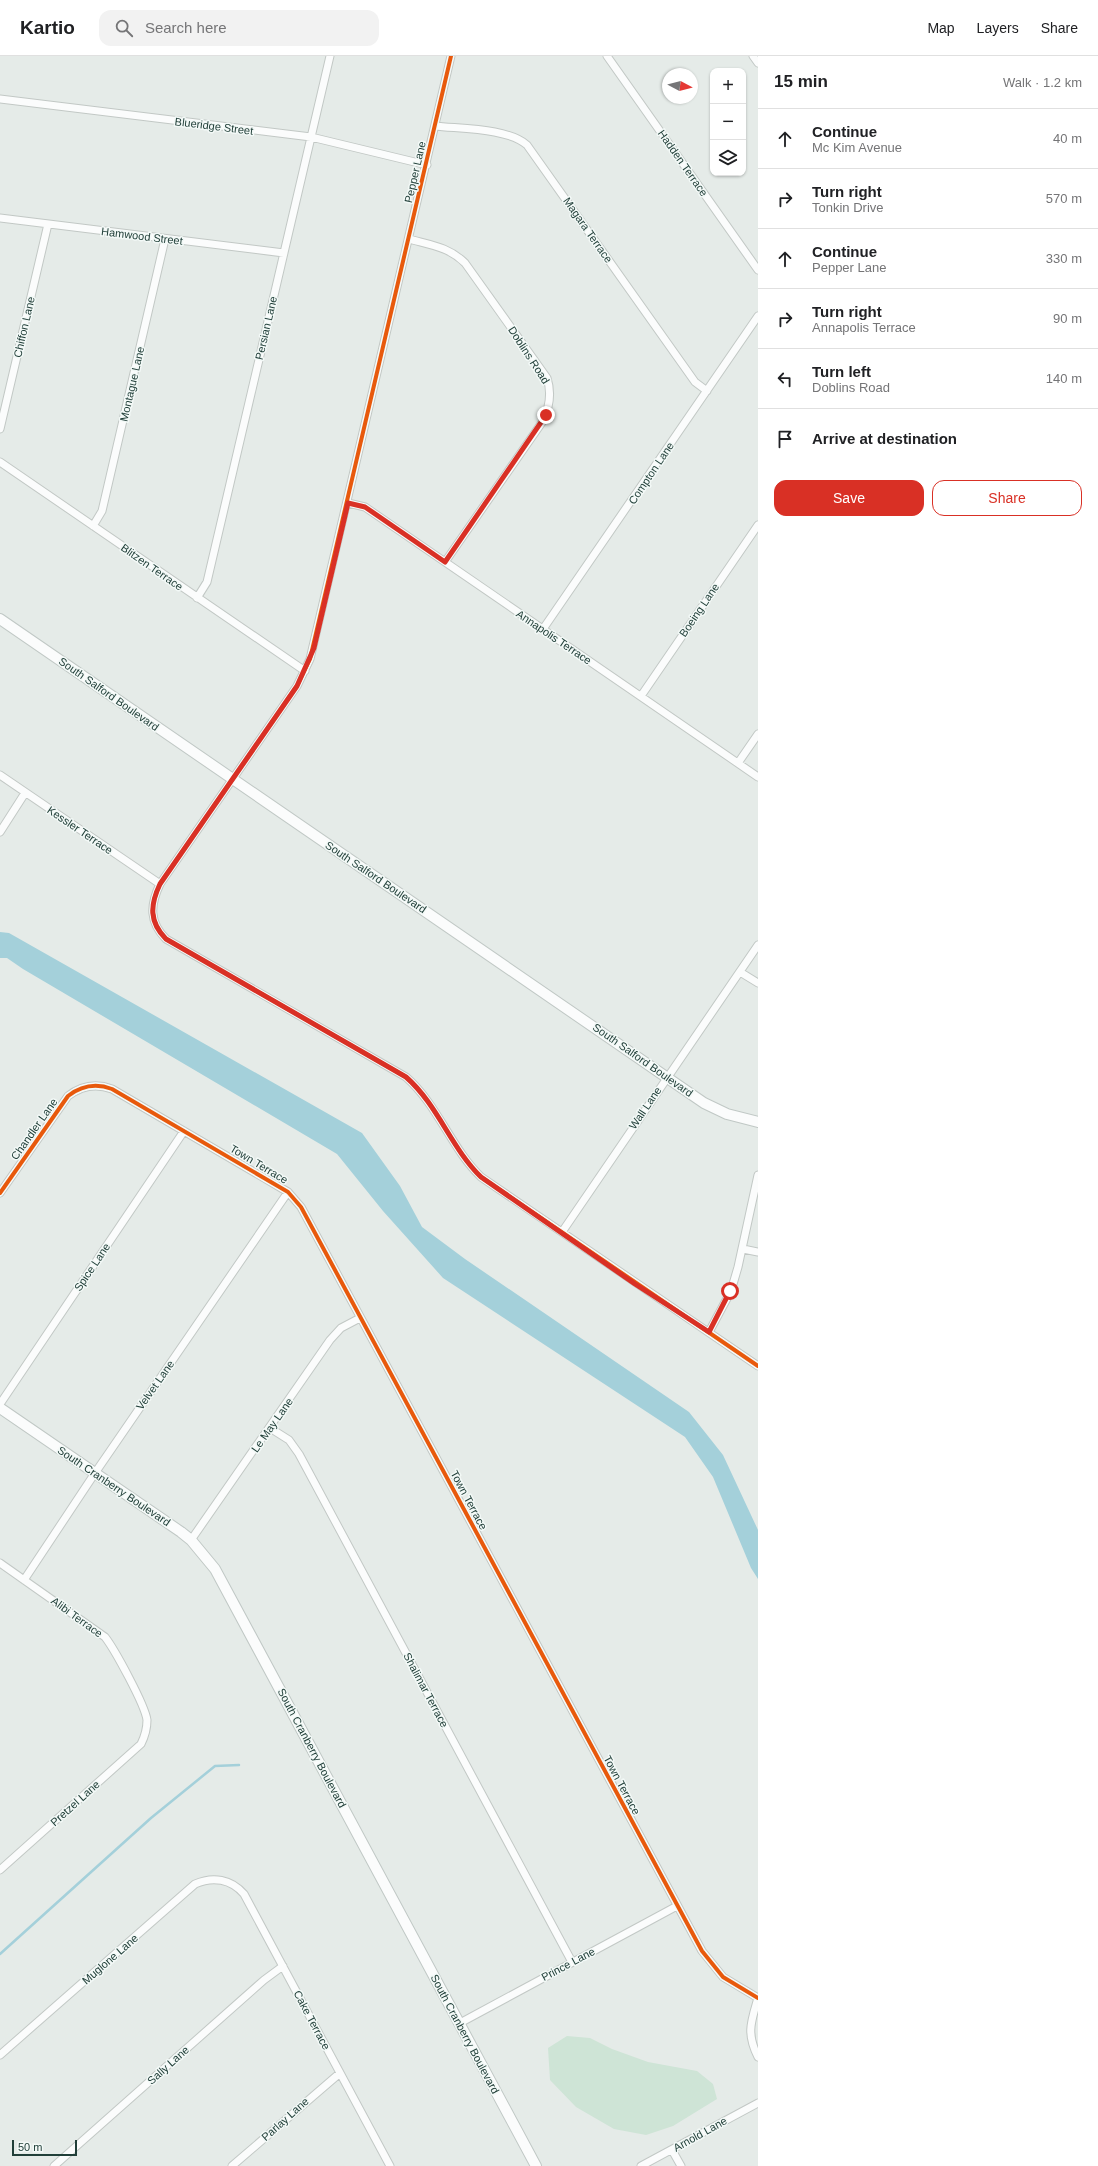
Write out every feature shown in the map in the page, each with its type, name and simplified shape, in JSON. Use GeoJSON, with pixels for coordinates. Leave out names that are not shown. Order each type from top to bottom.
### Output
{"type":"FeatureCollection","features":[{"type":"Feature","properties":{"kind":"street","name":"Persian Lane"},"geometry":{"type":"LineString","coordinates":[[197,598],[207,582],[330,56]]}},
{"type":"Feature","properties":{"kind":"street","name":"Pepper Lane"},"geometry":{"type":"LineString","coordinates":[[451,56],[314,648],[297,686],[160,884],[153,900],[153,917],[156,927],[166,939],[406,1077],[423,1094],[476,1172],[635,1284],[758,1366]]}},
{"type":"Feature","properties":{"kind":"street","name":"Hadden Terrace"},"geometry":{"type":"LineString","coordinates":[[608,56],[758,270]]}},
{"type":"Feature","properties":{"kind":"street"},"geometry":{"type":"LineString","coordinates":[[753,56],[758,63]]}},
{"type":"Feature","properties":{"kind":"street","name":"Blueridge Street"},"geometry":{"type":"LineString","coordinates":[[0,100],[311,137],[426,165]]}},
{"type":"Feature","properties":{"kind":"street","name":"Magara Terrace"},"geometry":{"type":"LineString","coordinates":[[435,126],[506,134],[521,140],[527,145],[695,382],[707,391]]}},
{"type":"Feature","properties":{"kind":"street","name":"Hamwood Street"},"geometry":{"type":"LineString","coordinates":[[0,218],[284,253]]}},
{"type":"Feature","properties":{"kind":"street","name":"Chiffon Lane"},"geometry":{"type":"LineString","coordinates":[[0,429],[48,224]]}},
{"type":"Feature","properties":{"kind":"street","name":"Montague Lane"},"geometry":{"type":"LineString","coordinates":[[93,526],[102,511],[165,239]]}},
{"type":"Feature","properties":{"kind":"street","name":"Doblins Road"},"geometry":{"type":"LineString","coordinates":[[409,239],[445,248],[458,256],[465,263],[547,378],[551,393],[549,408],[543,421],[445,562]]}},
{"type":"Feature","properties":{"kind":"street","name":"Compton Lane"},"geometry":{"type":"LineString","coordinates":[[543,629],[758,316]]}},
{"type":"Feature","properties":{"kind":"street","name":"Blitzen Terrace"},"geometry":{"type":"LineString","coordinates":[[0,462],[305,671]]}},
{"type":"Feature","properties":{"kind":"street","name":"Annapolis Terrace"},"geometry":{"type":"LineString","coordinates":[[348,503],[365,507],[758,777]]}},
{"type":"Feature","properties":{"kind":"street","name":"Boeing Lane"},"geometry":{"type":"LineString","coordinates":[[641,696],[758,525]]}},
{"type":"Feature","properties":{"kind":"street","name":"South Salford Boulevard"},"geometry":{"type":"LineString","coordinates":[[0,619],[718,1110],[758,1122]]}},
{"type":"Feature","properties":{"kind":"street"},"geometry":{"type":"LineString","coordinates":[[738,763],[758,734]]}},
{"type":"Feature","properties":{"kind":"street","name":"Kessler Terrace"},"geometry":{"type":"LineString","coordinates":[[0,775],[160,884]]}},
{"type":"Feature","properties":{"kind":"street"},"geometry":{"type":"LineString","coordinates":[[0,832],[25,793]]}},
{"type":"Feature","properties":{"kind":"street","name":"Wall Lane"},"geometry":{"type":"LineString","coordinates":[[562,1232],[667,1076],[758,945]]}},
{"type":"Feature","properties":{"kind":"street"},"geometry":{"type":"LineString","coordinates":[[740,972],[758,983]]}},
{"type":"Feature","properties":{"kind":"street","name":"Town Terrace"},"geometry":{"type":"LineString","coordinates":[[91,1086],[105,1086],[112,1089],[288,1192],[301,1207],[702,1950],[714,1968],[732,1984],[758,1998]]}},
{"type":"Feature","properties":{"kind":"street","name":"Chandler Lane"},"geometry":{"type":"LineString","coordinates":[[0,1193],[68,1096],[81,1088],[91,1086]]}},
{"type":"Feature","properties":{"kind":"street","name":"Spice Lane"},"geometry":{"type":"LineString","coordinates":[[0,1404],[184,1131]]}},
{"type":"Feature","properties":{"kind":"street"},"geometry":{"type":"LineString","coordinates":[[709,1332],[730,1291],[743,1249],[758,1175]]}},
{"type":"Feature","properties":{"kind":"street","name":"Velvet Lane"},"geometry":{"type":"LineString","coordinates":[[24,1580],[95,1473],[288,1192]]}},
{"type":"Feature","properties":{"kind":"street"},"geometry":{"type":"LineString","coordinates":[[743,1249],[758,1252]]}},
{"type":"Feature","properties":{"kind":"street","name":"Le May Lane"},"geometry":{"type":"LineString","coordinates":[[191,1540],[330,1340],[341,1328],[360,1318]]}},
{"type":"Feature","properties":{"kind":"street","name":"South Cranberry Boulevard"},"geometry":{"type":"LineString","coordinates":[[0,1408],[191,1540],[207,1558],[222,1580],[536,2166]]}},
{"type":"Feature","properties":{"kind":"street","name":"Shalimar Terrace"},"geometry":{"type":"LineString","coordinates":[[270,1428],[289,1440],[299,1454],[572,1962]]}},
{"type":"Feature","properties":{"kind":"street","name":"Alibi Terrace"},"geometry":{"type":"LineString","coordinates":[[0,1563],[105,1637],[113,1648],[145,1712],[147,1726],[146,1733]]}},
{"type":"Feature","properties":{"kind":"street","name":"Pretzel Lane"},"geometry":{"type":"LineString","coordinates":[[0,1870],[141,1744],[146,1733]]}},
{"type":"Feature","properties":{"kind":"street","name":"Muglone Lane"},"geometry":{"type":"LineString","coordinates":[[0,2056],[195,1884],[210,1879],[226,1881]]}},
{"type":"Feature","properties":{"kind":"street","name":"Cake Terrace"},"geometry":{"type":"LineString","coordinates":[[226,1881],[237,1887],[244,1894],[390,2166]]}},
{"type":"Feature","properties":{"kind":"street","name":"Prince Lane"},"geometry":{"type":"LineString","coordinates":[[460,2023],[677,1906]]}},
{"type":"Feature","properties":{"kind":"street","name":"Sally Lane"},"geometry":{"type":"LineString","coordinates":[[54,2166],[264,1980],[283,1966]]}},
{"type":"Feature","properties":{"kind":"street"},"geometry":{"type":"LineString","coordinates":[[758,1998],[750,2027],[750,2036],[758,2057]]}},
{"type":"Feature","properties":{"kind":"street","name":"Parlay Lane"},"geometry":{"type":"LineString","coordinates":[[232,2166],[316,2091],[340,2072]]}},
{"type":"Feature","properties":{"kind":"street","name":"Arnold Lane"},"geometry":{"type":"LineString","coordinates":[[641,2166],[758,2103]]}},
{"type":"Feature","properties":{"kind":"street"},"geometry":{"type":"LineString","coordinates":[[672,2150],[681,2166]]}},
{"type":"Feature","properties":{"kind":"green space"},"geometry":{"type":"Polygon","coordinates":[[[567,2036],[590,2038],[612,2049],[648,2062],[697,2071],[713,2084],[717,2099],[673,2126],[646,2135],[614,2129],[576,2107],[550,2080],[548,2048],[567,2036]]]}},
{"type":"Feature","properties":{"kind":"water"},"geometry":{"type":"Polygon","coordinates":[[[0,932],[9,933],[362,1133],[400,1186],[422,1227],[465,1259],[689,1412],[723,1455],[758,1530],[758,1579],[751,1568],[713,1477],[685,1437],[443,1278],[383,1211],[337,1154],[23,969],[7,958],[0,958],[0,932]]]}},
{"type":"Feature","properties":{"kind":"waterway"},"geometry":{"type":"LineString","coordinates":[[0,1954],[151,1818],[215,1766],[239,1765]]}},
{"type":"Feature","properties":{"kind":"cycle path"},"geometry":{"type":"LineString","coordinates":[[451,56],[310,659],[297,686],[160,884],[154,899],[154,920],[160,933],[166,939],[406,1077],[427,1100],[470,1166],[481,1177],[758,1366]]}},
{"type":"Feature","properties":{"kind":"cycle path"},"geometry":{"type":"LineString","coordinates":[[0,1193],[68,1096],[89,1086],[100,1086],[112,1089],[288,1192],[301,1207],[702,1951],[723,1977],[758,1998]]}},
{"type":"Feature","properties":{"kind":"route"},"geometry":{"type":"LineString","coordinates":[[546,415],[445,562],[365,507],[348,503],[314,648],[305,671],[297,686],[160,884],[153,900],[153,917],[156,927],[166,939],[406,1077],[423,1094],[465,1158],[481,1177],[635,1284],[709,1332],[725,1304],[730,1291]]}}]}
